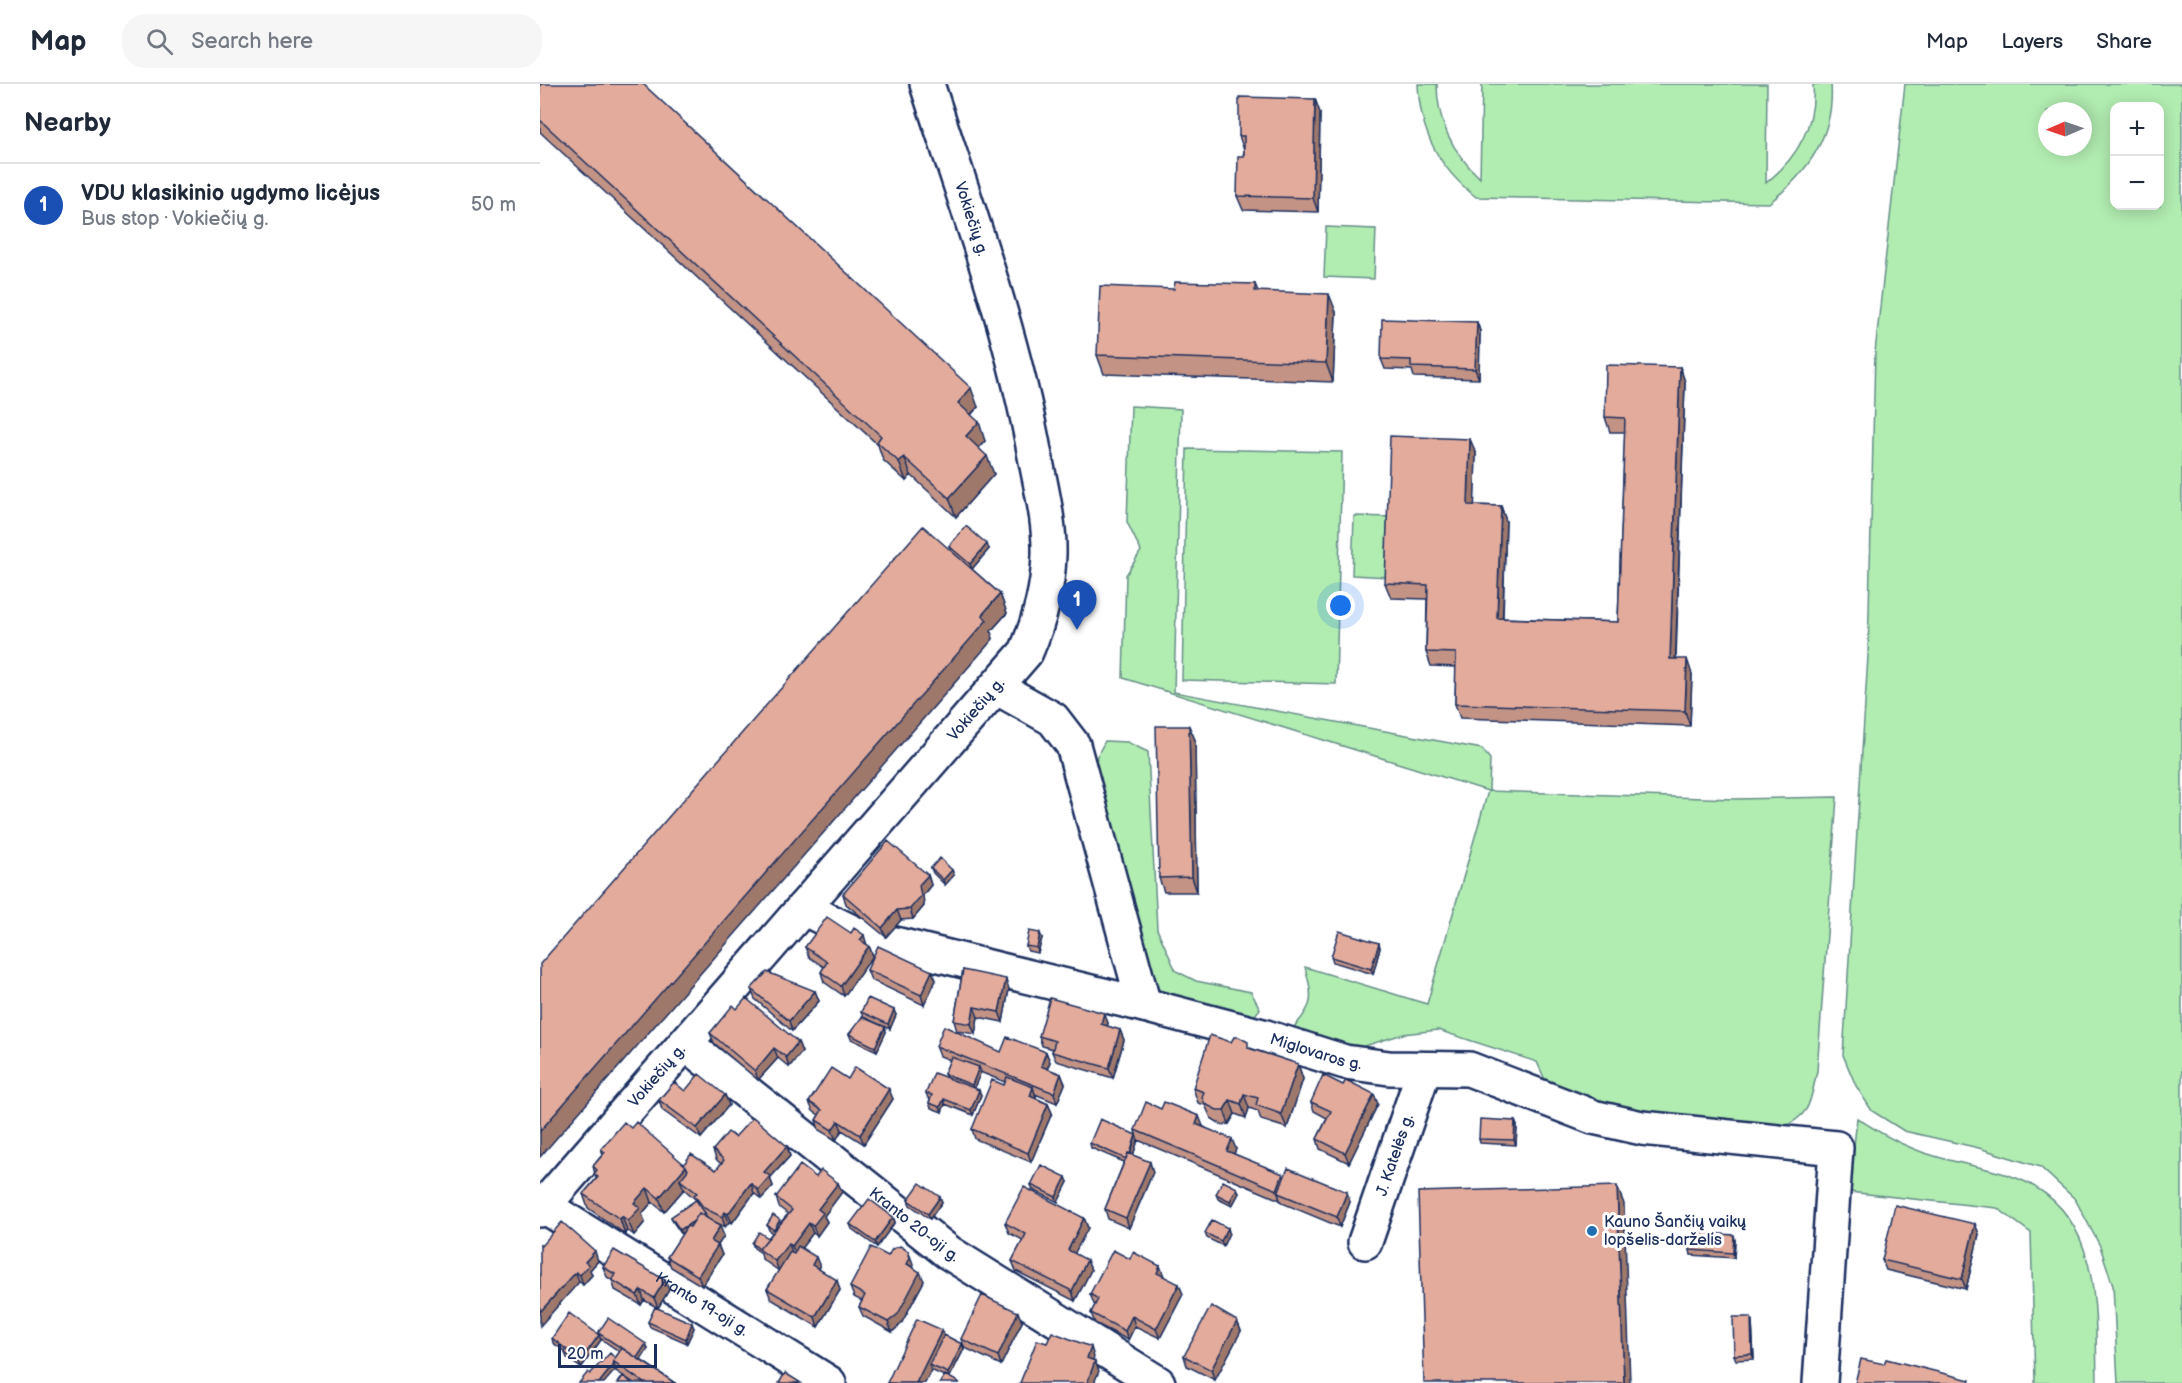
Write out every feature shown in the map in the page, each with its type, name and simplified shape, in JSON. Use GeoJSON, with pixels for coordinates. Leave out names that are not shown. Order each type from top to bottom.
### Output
{"type":"FeatureCollection","features":[{"type":"Feature","properties":{"kind":"street","name":"Vokiečių g."},"geometry":{"type":"LineString","coordinates":[[542,1208],[1026,652],[1039,622],[1049,553],[1044,506],[1029,423],[1009,338],[927,84]]}},
{"type":"Feature","properties":{"kind":"street"},"geometry":{"type":"LineString","coordinates":[[996,687],[1053,719],[1073,745],[1144,1005]]}},
{"type":"Feature","properties":{"kind":"street","name":"Miglovaros g."},"geometry":{"type":"LineString","coordinates":[[803,908],[858,935],[1144,1005],[1266,1037],[1345,1062],[1424,1070],[1469,1069],[1593,1117],[1642,1128],[1836,1148],[1820,1383]]}},
{"type":"Feature","properties":{"kind":"street","name":"Kranto 20-oji g."},"geometry":{"type":"LineString","coordinates":[[686,1044],[948,1252],[1158,1383]]}},
{"type":"Feature","properties":{"kind":"street","name":"J. Katelės g."},"geometry":{"type":"LineString","coordinates":[[1365,1242],[1424,1070]]}},
{"type":"Feature","properties":{"kind":"street","name":"Kranto 19-oji g."},"geometry":{"type":"LineString","coordinates":[[542,1208],[829,1383]]}},
{"type":"Feature","properties":{"kind":"green space"},"geometry":{"type":"Polygon","coordinates":[[[1418,84],[1437,84],[1440,111],[1448,136],[1461,158],[1480,178],[1482,84],[1767,84],[1766,183],[1787,163],[1802,140],[1811,113],[1813,84],[1831,84],[1831,103],[1823,136],[1807,166],[1769,203],[1476,197],[1441,161],[1427,133],[1418,84]]]}},
{"type":"Feature","properties":{"kind":"green space"},"geometry":{"type":"Polygon","coordinates":[[[1905,84],[2182,84],[2182,1383],[2118,1383],[2113,1286],[2100,1246],[2075,1199],[2040,1167],[1979,1148],[1904,1131],[1872,1111],[1856,1086],[1843,1055],[1868,656],[1875,352],[1905,84]]]}},
{"type":"Feature","properties":{"kind":"green space"},"geometry":{"type":"Polygon","coordinates":[[[1326,227],[1376,229],[1374,279],[1324,277],[1326,227]]]}},
{"type":"Feature","properties":{"kind":"green space"},"geometry":{"type":"Polygon","coordinates":[[[1131,406],[1181,409],[1174,692],[1482,749],[1490,759],[1489,791],[1735,799],[1837,797],[1817,1071],[1811,1099],[1799,1118],[1781,1128],[1612,1110],[1546,1082],[1537,1062],[1438,1030],[1403,1034],[1352,1050],[1292,1029],[1305,1014],[1310,1001],[1310,986],[1305,967],[1427,1004],[1488,791],[1123,678],[1126,575],[1141,551],[1127,522],[1131,406]]]}},
{"type":"Feature","properties":{"kind":"green space"},"geometry":{"type":"Polygon","coordinates":[[[1187,449],[1342,452],[1336,684],[1182,680],[1187,449]]]}},
{"type":"Feature","properties":{"kind":"green space"},"geometry":{"type":"Polygon","coordinates":[[[1354,516],[1391,517],[1389,577],[1352,575],[1354,516]]]}},
{"type":"Feature","properties":{"kind":"green space"},"geometry":{"type":"Polygon","coordinates":[[[1105,741],[1127,742],[1148,752],[1157,929],[1176,971],[1196,981],[1251,992],[1260,1009],[1251,1020],[1160,997],[1138,963],[1093,785],[1097,756],[1105,741]]]}},
{"type":"Feature","properties":{"kind":"green space"},"geometry":{"type":"Polygon","coordinates":[[[1857,1118],[1906,1146],[2011,1176],[2041,1191],[2063,1210],[2078,1234],[2088,1262],[2096,1322],[2097,1383],[2035,1383],[2031,1233],[1997,1208],[1849,1192],[1857,1118]]]}},
{"type":"Feature","properties":{"kind":"building"},"geometry":{"type":"Polygon","coordinates":[[[540,84],[643,84],[971,388],[958,403],[979,422],[966,436],[987,456],[949,498],[904,457],[899,462],[877,442],[881,436],[540,120],[540,84]]]}},
{"type":"Feature","properties":{"kind":"building"},"geometry":{"type":"Polygon","coordinates":[[[1239,97],[1315,99],[1313,198],[1237,196],[1238,156],[1244,156],[1244,136],[1239,136],[1239,97]]]}},
{"type":"Feature","properties":{"kind":"building"},"geometry":{"type":"Polygon","coordinates":[[[1175,282],[1255,284],[1255,291],[1329,294],[1326,363],[1097,355],[1100,286],[1174,289],[1175,282]]]}},
{"type":"Feature","properties":{"kind":"building"},"geometry":{"type":"Polygon","coordinates":[[[1382,319],[1477,322],[1475,369],[1411,367],[1411,360],[1381,359],[1382,319]]]}},
{"type":"Feature","properties":{"kind":"building"},"geometry":{"type":"Polygon","coordinates":[[[1606,365],[1680,367],[1670,659],[1687,659],[1685,711],[1455,704],[1456,653],[1426,652],[1428,585],[1385,583],[1390,436],[1470,439],[1468,505],[1501,506],[1497,618],[1618,622],[1625,418],[1605,417],[1606,365]]]}},
{"type":"Feature","properties":{"kind":"building"},"geometry":{"type":"Polygon","coordinates":[[[923,526],[1000,594],[982,615],[987,620],[540,1131],[540,964],[923,526]]]}},
{"type":"Feature","properties":{"kind":"building"},"geometry":{"type":"Polygon","coordinates":[[[966,526],[987,544],[970,564],[949,546],[966,526]]]}},
{"type":"Feature","properties":{"kind":"building"},"geometry":{"type":"Polygon","coordinates":[[[1156,726],[1189,726],[1192,877],[1159,878],[1156,726]]]}},
{"type":"Feature","properties":{"kind":"building"},"geometry":{"type":"Polygon","coordinates":[[[888,841],[928,875],[919,885],[921,896],[910,909],[897,910],[882,928],[843,894],[888,841]]]}},
{"type":"Feature","properties":{"kind":"building"},"geometry":{"type":"Polygon","coordinates":[[[940,858],[952,870],[943,880],[931,868],[940,858]]]}},
{"type":"Feature","properties":{"kind":"building"},"geometry":{"type":"Polygon","coordinates":[[[827,917],[851,933],[854,928],[864,935],[860,940],[869,946],[841,986],[821,972],[827,962],[805,947],[827,917]]]}},
{"type":"Feature","properties":{"kind":"building"},"geometry":{"type":"Polygon","coordinates":[[[1029,931],[1040,933],[1037,948],[1026,946],[1029,931]]]}},
{"type":"Feature","properties":{"kind":"building"},"geometry":{"type":"Polygon","coordinates":[[[1339,931],[1379,943],[1371,969],[1331,957],[1339,931]]]}},
{"type":"Feature","properties":{"kind":"building"},"geometry":{"type":"Polygon","coordinates":[[[878,946],[932,971],[921,995],[867,970],[878,946]]]}},
{"type":"Feature","properties":{"kind":"building"},"geometry":{"type":"Polygon","coordinates":[[[963,970],[1006,979],[999,1012],[974,1007],[971,1024],[954,1021],[963,970]]]}},
{"type":"Feature","properties":{"kind":"building"},"geometry":{"type":"Polygon","coordinates":[[[767,972],[815,991],[789,1021],[751,989],[767,972]]]}},
{"type":"Feature","properties":{"kind":"building"},"geometry":{"type":"Polygon","coordinates":[[[746,998],[798,1042],[786,1057],[774,1048],[755,1071],[710,1033],[733,1005],[737,1009],[746,998]]]}},
{"type":"Feature","properties":{"kind":"building"},"geometry":{"type":"Polygon","coordinates":[[[868,998],[894,1010],[888,1024],[861,1012],[868,998]]]}},
{"type":"Feature","properties":{"kind":"building"},"geometry":{"type":"Polygon","coordinates":[[[1050,998],[1104,1013],[1101,1024],[1120,1030],[1109,1068],[1052,1052],[1055,1041],[1039,1036],[1050,998]]]}},
{"type":"Feature","properties":{"kind":"building"},"geometry":{"type":"Polygon","coordinates":[[[862,1017],[885,1027],[875,1047],[849,1034],[862,1017]]]}},
{"type":"Feature","properties":{"kind":"building"},"geometry":{"type":"Polygon","coordinates":[[[944,1026],[1001,1052],[1007,1037],[1046,1052],[1041,1066],[1061,1074],[1054,1093],[936,1046],[944,1026]]]}},
{"type":"Feature","properties":{"kind":"building"},"geometry":{"type":"Polygon","coordinates":[[[1210,1035],[1231,1042],[1234,1037],[1239,1037],[1248,1042],[1248,1048],[1298,1064],[1281,1114],[1256,1105],[1258,1098],[1244,1094],[1241,1104],[1230,1100],[1224,1110],[1217,1110],[1205,1104],[1202,1097],[1204,1092],[1193,1088],[1210,1035]]]}},
{"type":"Feature","properties":{"kind":"building"},"geometry":{"type":"Polygon","coordinates":[[[951,1057],[979,1067],[972,1085],[944,1074],[951,1057]]]}},
{"type":"Feature","properties":{"kind":"building"},"geometry":{"type":"Polygon","coordinates":[[[855,1067],[889,1089],[860,1135],[838,1121],[832,1130],[816,1120],[822,1110],[809,1102],[831,1068],[848,1079],[855,1067]]]}},
{"type":"Feature","properties":{"kind":"building"},"geometry":{"type":"Polygon","coordinates":[[[934,1073],[979,1090],[971,1110],[944,1099],[940,1107],[929,1103],[932,1095],[926,1093],[934,1073]]]}},
{"type":"Feature","properties":{"kind":"building"},"geometry":{"type":"Polygon","coordinates":[[[699,1074],[725,1095],[697,1128],[659,1100],[674,1082],[685,1091],[699,1074]]]}},
{"type":"Feature","properties":{"kind":"building"},"geometry":{"type":"Polygon","coordinates":[[[1323,1075],[1343,1085],[1346,1080],[1374,1094],[1345,1153],[1317,1139],[1331,1111],[1311,1102],[1323,1075]]]}},
{"type":"Feature","properties":{"kind":"building"},"geometry":{"type":"Polygon","coordinates":[[[1007,1077],[1033,1087],[1030,1096],[1048,1104],[1028,1153],[972,1129],[992,1080],[1004,1085],[1007,1077]]]}},
{"type":"Feature","properties":{"kind":"building"},"geometry":{"type":"Polygon","coordinates":[[[1146,1102],[1161,1109],[1164,1102],[1199,1116],[1196,1124],[1232,1139],[1227,1151],[1283,1174],[1277,1190],[1135,1130],[1146,1102]]]}},
{"type":"Feature","properties":{"kind":"building"},"geometry":{"type":"Polygon","coordinates":[[[753,1117],[787,1146],[764,1172],[770,1176],[758,1190],[751,1183],[728,1214],[725,1212],[722,1217],[704,1208],[694,1195],[697,1193],[680,1180],[688,1170],[684,1164],[691,1154],[716,1170],[724,1160],[713,1150],[728,1132],[735,1137],[753,1117]]]}},
{"type":"Feature","properties":{"kind":"building"},"geometry":{"type":"Polygon","coordinates":[[[1100,1119],[1136,1135],[1126,1159],[1090,1143],[1100,1119]]]}},
{"type":"Feature","properties":{"kind":"building"},"geometry":{"type":"Polygon","coordinates":[[[1480,1119],[1515,1121],[1514,1140],[1479,1139],[1480,1119]]]}},
{"type":"Feature","properties":{"kind":"building"},"geometry":{"type":"Polygon","coordinates":[[[624,1122],[631,1128],[636,1122],[686,1166],[659,1198],[647,1188],[634,1203],[640,1208],[628,1221],[622,1216],[620,1219],[583,1194],[598,1177],[594,1174],[597,1170],[593,1166],[605,1152],[601,1149],[624,1122]]]}},
{"type":"Feature","properties":{"kind":"building"},"geometry":{"type":"Polygon","coordinates":[[[1128,1153],[1150,1162],[1126,1218],[1105,1209],[1128,1153]]]}},
{"type":"Feature","properties":{"kind":"building"},"geometry":{"type":"Polygon","coordinates":[[[800,1165],[816,1177],[821,1170],[838,1183],[818,1209],[823,1213],[813,1226],[809,1223],[792,1246],[789,1243],[775,1261],[759,1249],[792,1210],[776,1197],[800,1165]]]}},
{"type":"Feature","properties":{"kind":"building"},"geometry":{"type":"Polygon","coordinates":[[[1041,1165],[1066,1177],[1056,1197],[1031,1185],[1041,1165]]]}},
{"type":"Feature","properties":{"kind":"building"},"geometry":{"type":"Polygon","coordinates":[[[1288,1168],[1347,1192],[1337,1217],[1278,1193],[1288,1168]]]}},
{"type":"Feature","properties":{"kind":"building"},"geometry":{"type":"Polygon","coordinates":[[[1223,1181],[1237,1188],[1230,1201],[1216,1194],[1223,1181]]]}},
{"type":"Feature","properties":{"kind":"building"},"geometry":{"type":"Polygon","coordinates":[[[920,1183],[940,1197],[928,1214],[908,1200],[920,1183]]]}},
{"type":"Feature","properties":{"kind":"building"},"geometry":{"type":"Polygon","coordinates":[[[1617,1186],[1624,1383],[1424,1383],[1418,1192],[1617,1186]]]}},
{"type":"Feature","properties":{"kind":"building"},"geometry":{"type":"Polygon","coordinates":[[[1024,1187],[1084,1218],[1068,1250],[1087,1260],[1072,1291],[1012,1261],[1026,1234],[1005,1223],[1024,1187]]]}},
{"type":"Feature","properties":{"kind":"building"},"geometry":{"type":"Polygon","coordinates":[[[869,1199],[893,1217],[875,1242],[850,1224],[869,1199]]]}},
{"type":"Feature","properties":{"kind":"building"},"geometry":{"type":"Polygon","coordinates":[[[696,1200],[705,1213],[702,1215],[699,1213],[694,1221],[680,1230],[671,1217],[696,1200]]]}},
{"type":"Feature","properties":{"kind":"building"},"geometry":{"type":"Polygon","coordinates":[[[1895,1205],[1975,1224],[1962,1279],[1882,1260],[1895,1205]]]}},
{"type":"Feature","properties":{"kind":"building"},"geometry":{"type":"Polygon","coordinates":[[[699,1213],[720,1226],[711,1241],[718,1245],[698,1276],[667,1257],[687,1226],[690,1227],[699,1213]]]}},
{"type":"Feature","properties":{"kind":"building"},"geometry":{"type":"Polygon","coordinates":[[[773,1215],[780,1220],[774,1230],[767,1225],[773,1215]]]}},
{"type":"Feature","properties":{"kind":"building"},"geometry":{"type":"Polygon","coordinates":[[[1212,1220],[1228,1228],[1221,1241],[1205,1233],[1212,1220]]]}},
{"type":"Feature","properties":{"kind":"building"},"geometry":{"type":"Polygon","coordinates":[[[562,1222],[595,1251],[585,1262],[589,1265],[580,1275],[576,1272],[540,1312],[540,1245],[562,1222]]]}},
{"type":"Feature","properties":{"kind":"building"},"geometry":{"type":"Polygon","coordinates":[[[759,1232],[768,1238],[759,1249],[752,1243],[759,1232]]]}},
{"type":"Feature","properties":{"kind":"building"},"geometry":{"type":"Polygon","coordinates":[[[1691,1232],[1734,1235],[1733,1253],[1690,1250],[1691,1232]]]}},
{"type":"Feature","properties":{"kind":"building"},"geometry":{"type":"Polygon","coordinates":[[[798,1246],[816,1257],[812,1265],[837,1280],[815,1317],[767,1289],[790,1252],[794,1254],[798,1246]]]}},
{"type":"Feature","properties":{"kind":"building"},"geometry":{"type":"Polygon","coordinates":[[[900,1246],[908,1251],[910,1258],[907,1264],[920,1272],[898,1314],[888,1322],[859,1307],[865,1295],[850,1287],[871,1247],[888,1256],[892,1249],[900,1246]]]}},
{"type":"Feature","properties":{"kind":"building"},"geometry":{"type":"Polygon","coordinates":[[[614,1250],[665,1280],[654,1298],[641,1290],[637,1295],[612,1280],[615,1274],[603,1267],[614,1250]]]}},
{"type":"Feature","properties":{"kind":"building"},"geometry":{"type":"Polygon","coordinates":[[[1113,1250],[1130,1259],[1133,1252],[1160,1266],[1157,1273],[1179,1284],[1156,1329],[1132,1316],[1125,1331],[1091,1313],[1098,1299],[1090,1294],[1113,1250]]]}},
{"type":"Feature","properties":{"kind":"building"},"geometry":{"type":"Polygon","coordinates":[[[982,1295],[1018,1312],[998,1356],[961,1339],[982,1295]]]}},
{"type":"Feature","properties":{"kind":"building"},"geometry":{"type":"Polygon","coordinates":[[[1211,1306],[1237,1321],[1211,1370],[1184,1356],[1211,1306]]]}},
{"type":"Feature","properties":{"kind":"building"},"geometry":{"type":"Polygon","coordinates":[[[655,1307],[692,1323],[686,1339],[648,1322],[655,1307]]]}},
{"type":"Feature","properties":{"kind":"building"},"geometry":{"type":"Polygon","coordinates":[[[569,1313],[599,1335],[579,1363],[565,1353],[567,1350],[552,1338],[569,1313]]]}},
{"type":"Feature","properties":{"kind":"building"},"geometry":{"type":"Polygon","coordinates":[[[1733,1317],[1751,1317],[1752,1354],[1734,1355],[1733,1317]]]}},
{"type":"Feature","properties":{"kind":"building"},"geometry":{"type":"Polygon","coordinates":[[[608,1318],[646,1344],[637,1358],[598,1333],[608,1318]]]}},
{"type":"Feature","properties":{"kind":"building"},"geometry":{"type":"Polygon","coordinates":[[[917,1319],[942,1330],[916,1383],[887,1383],[917,1319]]]}},
{"type":"Feature","properties":{"kind":"building"},"geometry":{"type":"Polygon","coordinates":[[[1052,1332],[1091,1347],[1087,1358],[1095,1361],[1087,1383],[1020,1383],[1037,1340],[1047,1343],[1052,1332]]]}},
{"type":"Feature","properties":{"kind":"building"},"geometry":{"type":"Polygon","coordinates":[[[944,1335],[962,1344],[948,1373],[929,1365],[944,1335]]]}},
{"type":"Feature","properties":{"kind":"building"},"geometry":{"type":"Polygon","coordinates":[[[622,1348],[675,1383],[644,1383],[613,1361],[622,1348]]]}},
{"type":"Feature","properties":{"kind":"building"},"geometry":{"type":"Polygon","coordinates":[[[610,1353],[615,1358],[614,1364],[599,1383],[579,1383],[588,1372],[590,1374],[610,1353]]]}},
{"type":"Feature","properties":{"kind":"building"},"geometry":{"type":"Polygon","coordinates":[[[1861,1359],[1884,1364],[1886,1359],[1970,1380],[1969,1383],[1855,1383],[1861,1359]]]}},
{"type":"Feature","properties":{"kind":"building"},"geometry":{"type":"Polygon","coordinates":[[[785,1373],[801,1383],[779,1383],[785,1373]]]}},
{"type":"Feature","properties":{"kind":"building"},"geometry":{"type":"Polygon","coordinates":[[[945,1375],[960,1383],[940,1383],[945,1375]]]}},
{"type":"Feature","properties":{"kind":"building"},"geometry":{"type":"Polygon","coordinates":[[[623,1376],[632,1383],[618,1383],[623,1376]]]}},
{"type":"Feature","properties":{"kind":"place","name":"VDU klasikinio ugdymo licėjus"},"geometry":{"type":"Point","coordinates":[1077,630]}},
{"type":"Feature","properties":{"kind":"place","name":"Kauno Šančių vaikų lopšelis-darželis"},"geometry":{"type":"Point","coordinates":[1592,1231]}}]}
